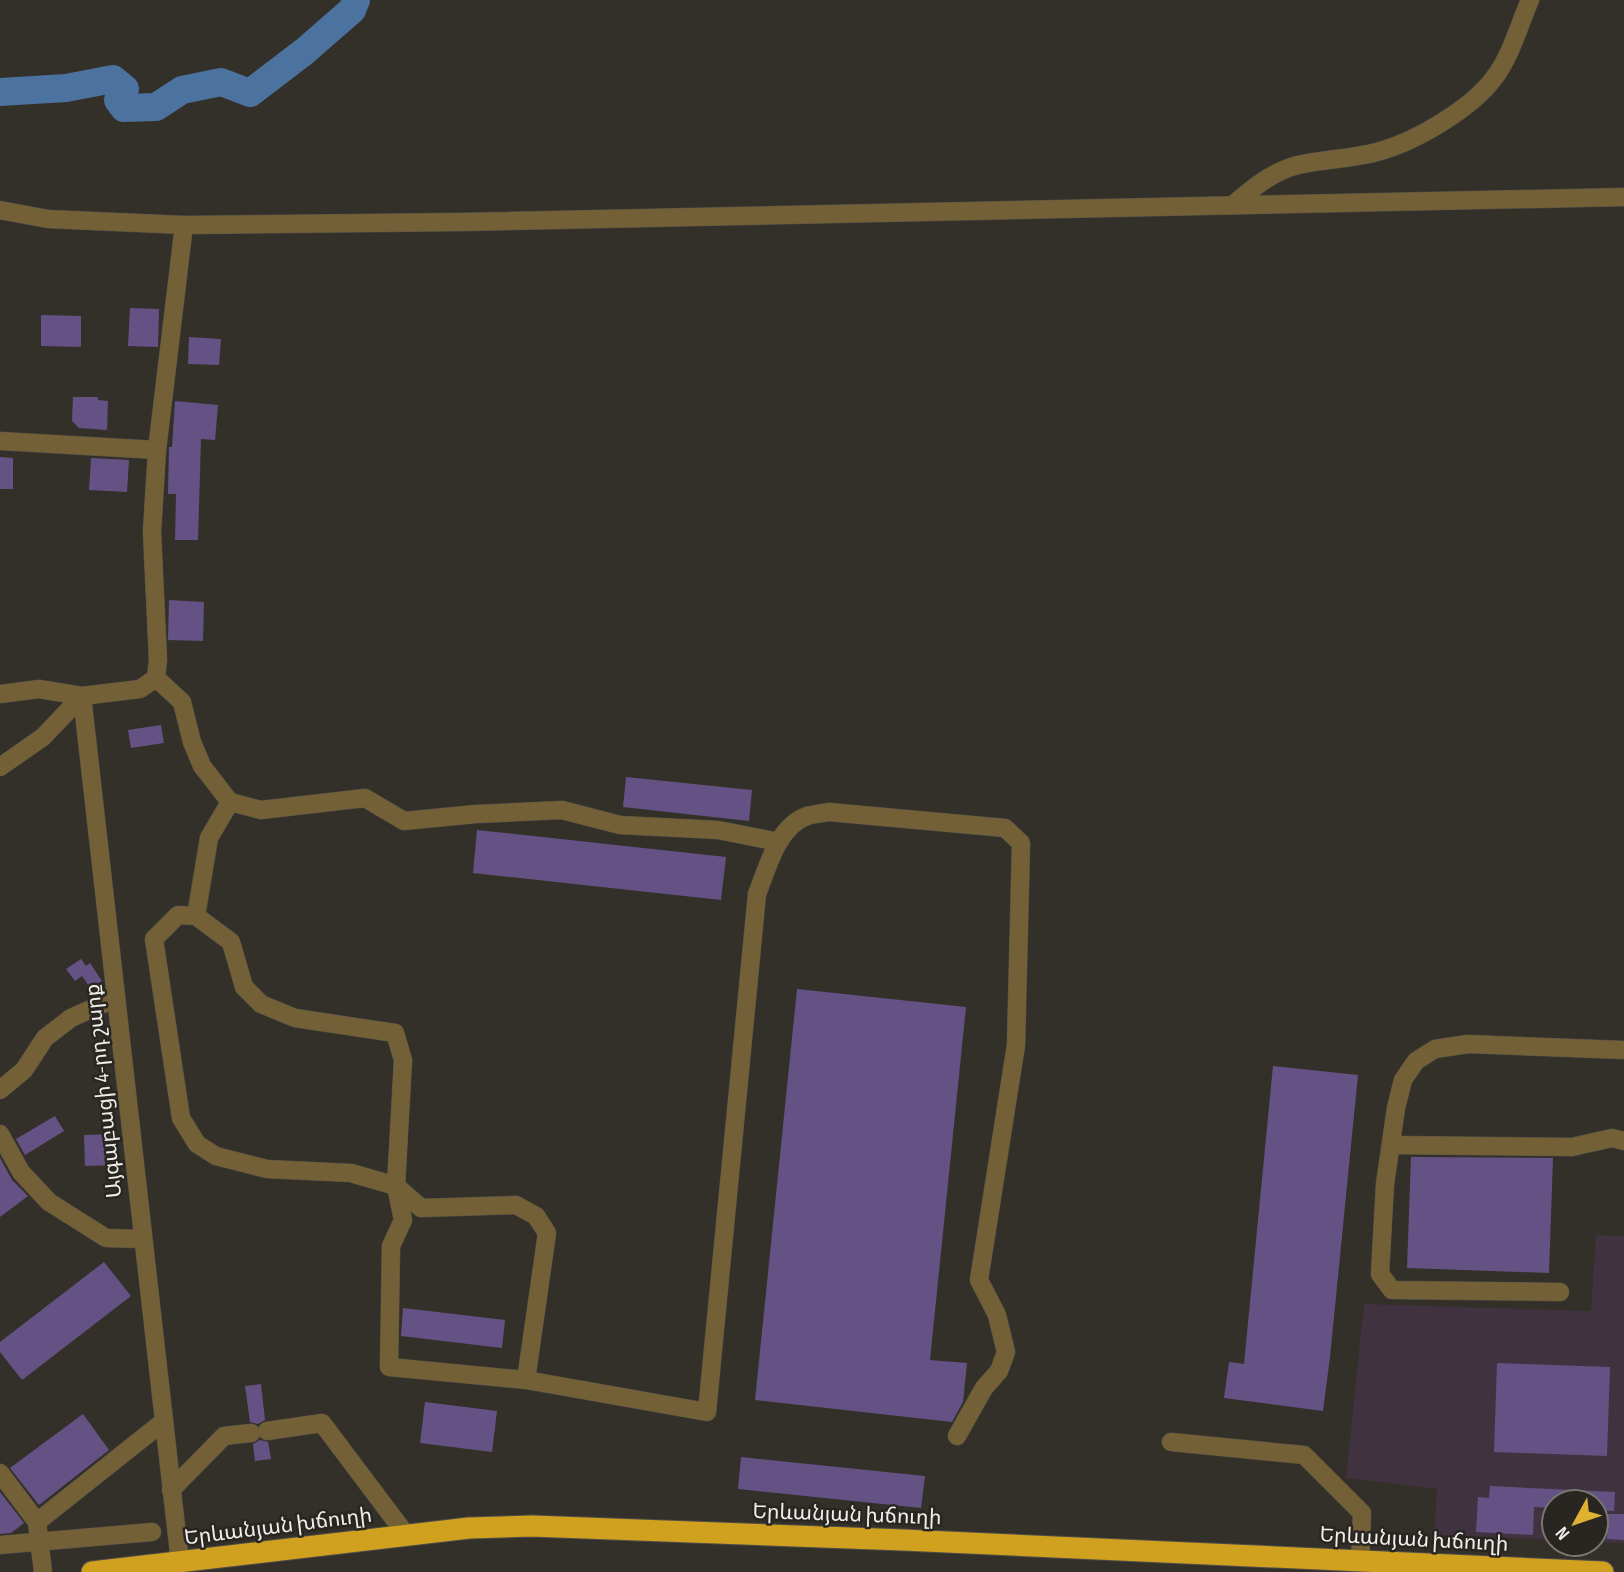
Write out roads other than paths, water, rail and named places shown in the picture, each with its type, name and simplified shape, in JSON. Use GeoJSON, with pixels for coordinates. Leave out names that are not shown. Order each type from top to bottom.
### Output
{"type":"FeatureCollection","features":[{"type":"Feature","properties":{"kind":"highway","name":"Երևանյան խճուղի"},"geometry":{"type":"LineString","coordinates":[[92,1572],[469,1528],[532,1526],[1603,1572]]}},
{"type":"Feature","properties":{"kind":"street"},"geometry":{"type":"LineString","coordinates":[[1234,204],[1261,181],[1295,166],[1378,152],[1448,118],[1494,79],[1507,56],[1530,0]]}},
{"type":"Feature","properties":{"kind":"street"},"geometry":{"type":"LineString","coordinates":[[0,210],[48,219],[184,225],[460,222],[1624,197]]}},
{"type":"Feature","properties":{"kind":"street"},"geometry":{"type":"LineString","coordinates":[[0,694],[39,689],[82,696],[140,689],[156,678],[158,660],[152,532],[157,450],[184,225]]}},
{"type":"Feature","properties":{"kind":"street"},"geometry":{"type":"LineString","coordinates":[[0,441],[157,450]]}},
{"type":"Feature","properties":{"kind":"street"},"geometry":{"type":"LineString","coordinates":[[156,678],[183,702],[192,741],[202,766],[230,802],[261,810],[365,798],[404,821],[562,810],[620,825],[718,830],[779,842]]}},
{"type":"Feature","properties":{"kind":"street"},"geometry":{"type":"LineString","coordinates":[[0,767],[43,737],[82,696]]}},
{"type":"Feature","properties":{"kind":"street","name":"Այգաբացի 4-րդ շարք"},"geometry":{"type":"LineString","coordinates":[[82,696],[180,1562]]}},
{"type":"Feature","properties":{"kind":"street"},"geometry":{"type":"LineString","coordinates":[[196,916],[209,838],[230,802]]}},
{"type":"Feature","properties":{"kind":"street"},"geometry":{"type":"LineString","coordinates":[[526,1380],[547,1233],[536,1216],[516,1205],[421,1208],[396,1186],[351,1173],[267,1170],[216,1156],[197,1143],[181,1118],[155,939],[178,915],[196,916],[231,942],[244,987],[261,1004],[295,1018],[395,1033],[403,1060],[396,1186],[403,1220],[391,1245],[389,1367],[526,1380],[707,1412],[757,894],[779,842],[790,826],[807,816],[829,812],[1005,828],[1021,844],[1016,1045],[978,1280],[997,1315],[1006,1352],[999,1371],[984,1388],[957,1436]]}},
{"type":"Feature","properties":{"kind":"street"},"geometry":{"type":"LineString","coordinates":[[0,1090],[24,1070],[45,1038],[71,1018],[116,998]]}},
{"type":"Feature","properties":{"kind":"street"},"geometry":{"type":"LineString","coordinates":[[1560,1292],[1392,1290],[1380,1274],[1385,1184],[1404,1080],[1416,1061],[1435,1049],[1468,1044],[1624,1050]]}},
{"type":"Feature","properties":{"kind":"street"},"geometry":{"type":"LineString","coordinates":[[0,1134],[21,1172],[49,1202],[106,1238],[143,1239]]}},
{"type":"Feature","properties":{"kind":"street"},"geometry":{"type":"LineString","coordinates":[[1391,1145],[1572,1147],[1612,1138],[1624,1141]]}},
{"type":"Feature","properties":{"kind":"street"},"geometry":{"type":"LineString","coordinates":[[37,1522],[163,1422]]}},
{"type":"Feature","properties":{"kind":"street"},"geometry":{"type":"LineString","coordinates":[[171,1489],[224,1436],[323,1423],[407,1535]]}},
{"type":"Feature","properties":{"kind":"street"},"geometry":{"type":"LineString","coordinates":[[1171,1442],[1304,1455],[1362,1513],[1360,1561]]}},
{"type":"Feature","properties":{"kind":"street"},"geometry":{"type":"LineString","coordinates":[[0,1473],[37,1522],[44,1572]]}},
{"type":"Feature","properties":{"kind":"street"},"geometry":{"type":"LineString","coordinates":[[0,1545],[152,1532]]}},
{"type":"Feature","properties":{"kind":"waterway"},"geometry":{"type":"LineString","coordinates":[[0,92],[66,88],[113,79],[125,89],[118,100],[124,108],[156,107],[182,90],[221,82],[250,93],[305,51],[352,10],[356,0]]}}]}
